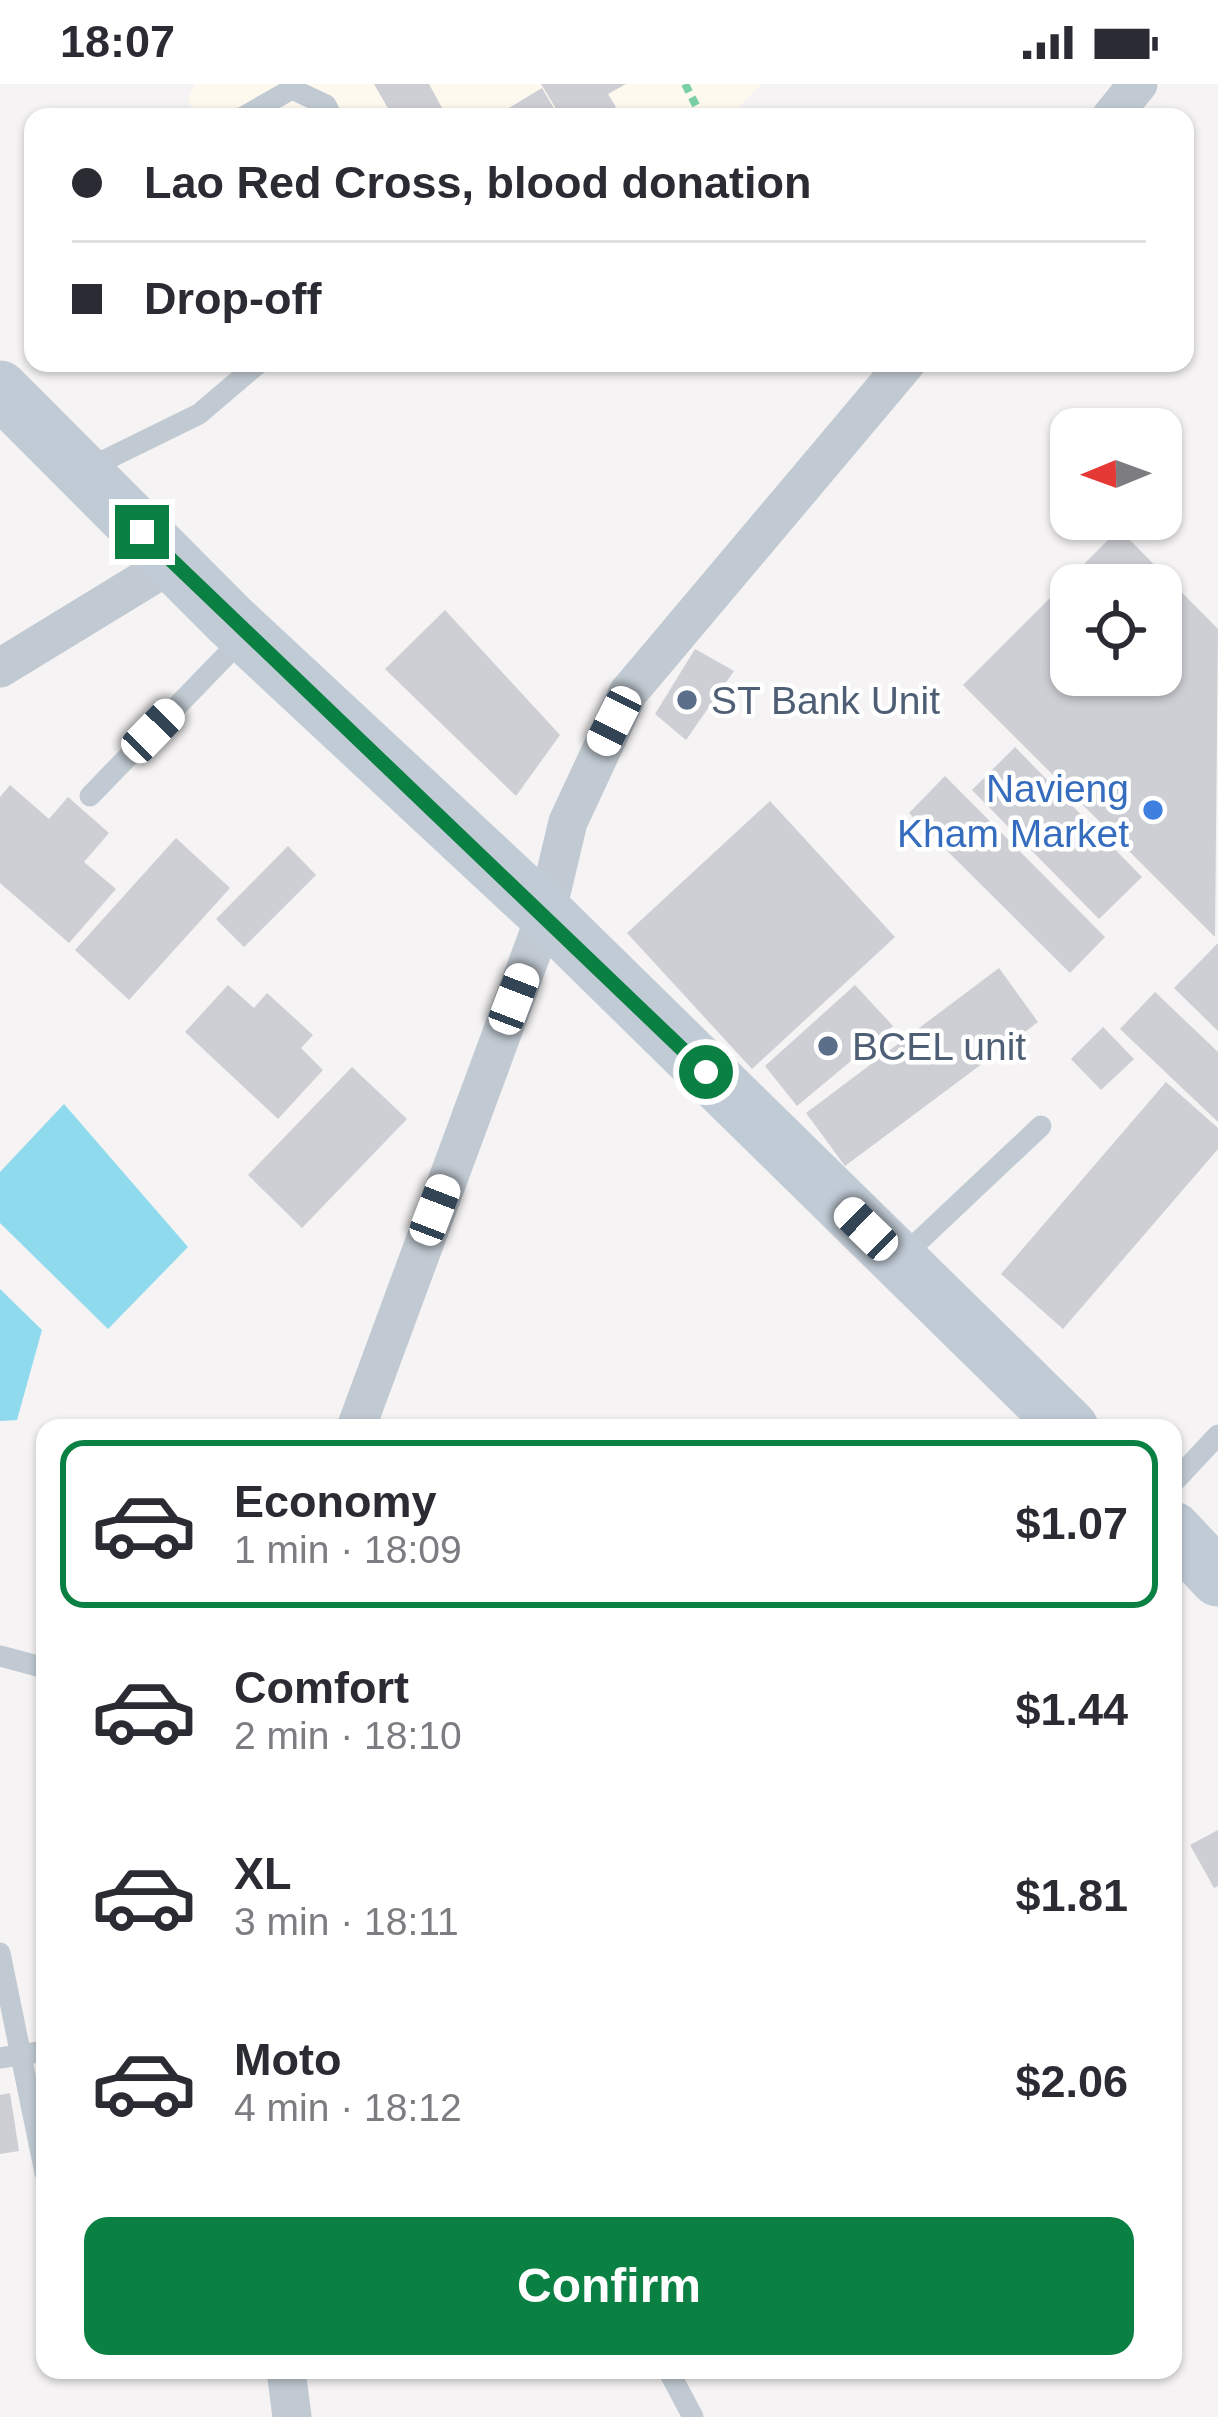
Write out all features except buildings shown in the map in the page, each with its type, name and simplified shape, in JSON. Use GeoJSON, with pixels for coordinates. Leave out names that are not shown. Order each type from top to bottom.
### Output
{"type":"FeatureCollection","features":[{"type":"Feature","properties":{"kind":"main road"},"geometry":{"type":"LineString","coordinates":[[0,389],[172,563],[546,914],[1061,1419]]}},
{"type":"Feature","properties":{"kind":"main road"},"geometry":{"type":"LineString","coordinates":[[1182,1540],[1218,1578]]}},
{"type":"Feature","properties":{"kind":"street"},"geometry":{"type":"LineString","coordinates":[[1118,108],[1138,84]]}},
{"type":"Feature","properties":{"kind":"street"},"geometry":{"type":"LineString","coordinates":[[359,1419],[546,914],[568,822],[628,693],[898,372]]}},
{"type":"Feature","properties":{"kind":"street"},"geometry":{"type":"LineString","coordinates":[[0,668],[172,563]]}},
{"type":"Feature","properties":{"kind":"street"},"geometry":{"type":"LineString","coordinates":[[287,2379],[292,2417]]}},
{"type":"Feature","properties":{"kind":"lane"},"geometry":{"type":"LineString","coordinates":[[259,108],[292,89],[328,108]]}},
{"type":"Feature","properties":{"kind":"lane"},"geometry":{"type":"LineString","coordinates":[[81,472],[199,413],[248,372]]}},
{"type":"Feature","properties":{"kind":"lane"},"geometry":{"type":"LineString","coordinates":[[90,796],[246,634]]}},
{"type":"Feature","properties":{"kind":"lane"},"geometry":{"type":"LineString","coordinates":[[898,1261],[1041,1126]]}},
{"type":"Feature","properties":{"kind":"lane"},"geometry":{"type":"LineString","coordinates":[[1182,1473],[1218,1435]]}},
{"type":"Feature","properties":{"kind":"lane"},"geometry":{"type":"LineString","coordinates":[[0,1656],[36,1666]]}},
{"type":"Feature","properties":{"kind":"lane"},"geometry":{"type":"LineString","coordinates":[[0,1953],[10,2056],[36,2143]]}},
{"type":"Feature","properties":{"kind":"lane"},"geometry":{"type":"LineString","coordinates":[[673,2379],[693,2417]]}},
{"type":"Feature","properties":{"kind":"shaded area"},"geometry":{"type":"Polygon","coordinates":[[[195,84],[761,84],[739,108],[192,108],[188,99],[195,84]]]}},
{"type":"Feature","properties":{"kind":"water"},"geometry":{"type":"Polygon","coordinates":[[[64,1104],[188,1247],[108,1329],[0,1223],[0,1172],[64,1104]]]}},
{"type":"Feature","properties":{"kind":"water"},"geometry":{"type":"Polygon","coordinates":[[[0,1289],[42,1330],[17,1420],[0,1421],[0,1289]]]}},
{"type":"Feature","properties":{"kind":"place","name":"ST Bank Unit"},"geometry":{"type":"Point","coordinates":[687,700]}},
{"type":"Feature","properties":{"kind":"place","name":"Navieng Kham Market"},"geometry":{"type":"Point","coordinates":[1153,810]}},
{"type":"Feature","properties":{"kind":"place","name":"BCEL unit"},"geometry":{"type":"Point","coordinates":[828,1046]}},
{"type":"Feature","properties":{"kind":"route"},"geometry":{"type":"LineString","coordinates":[[142,532],[706,1072]]}}]}
